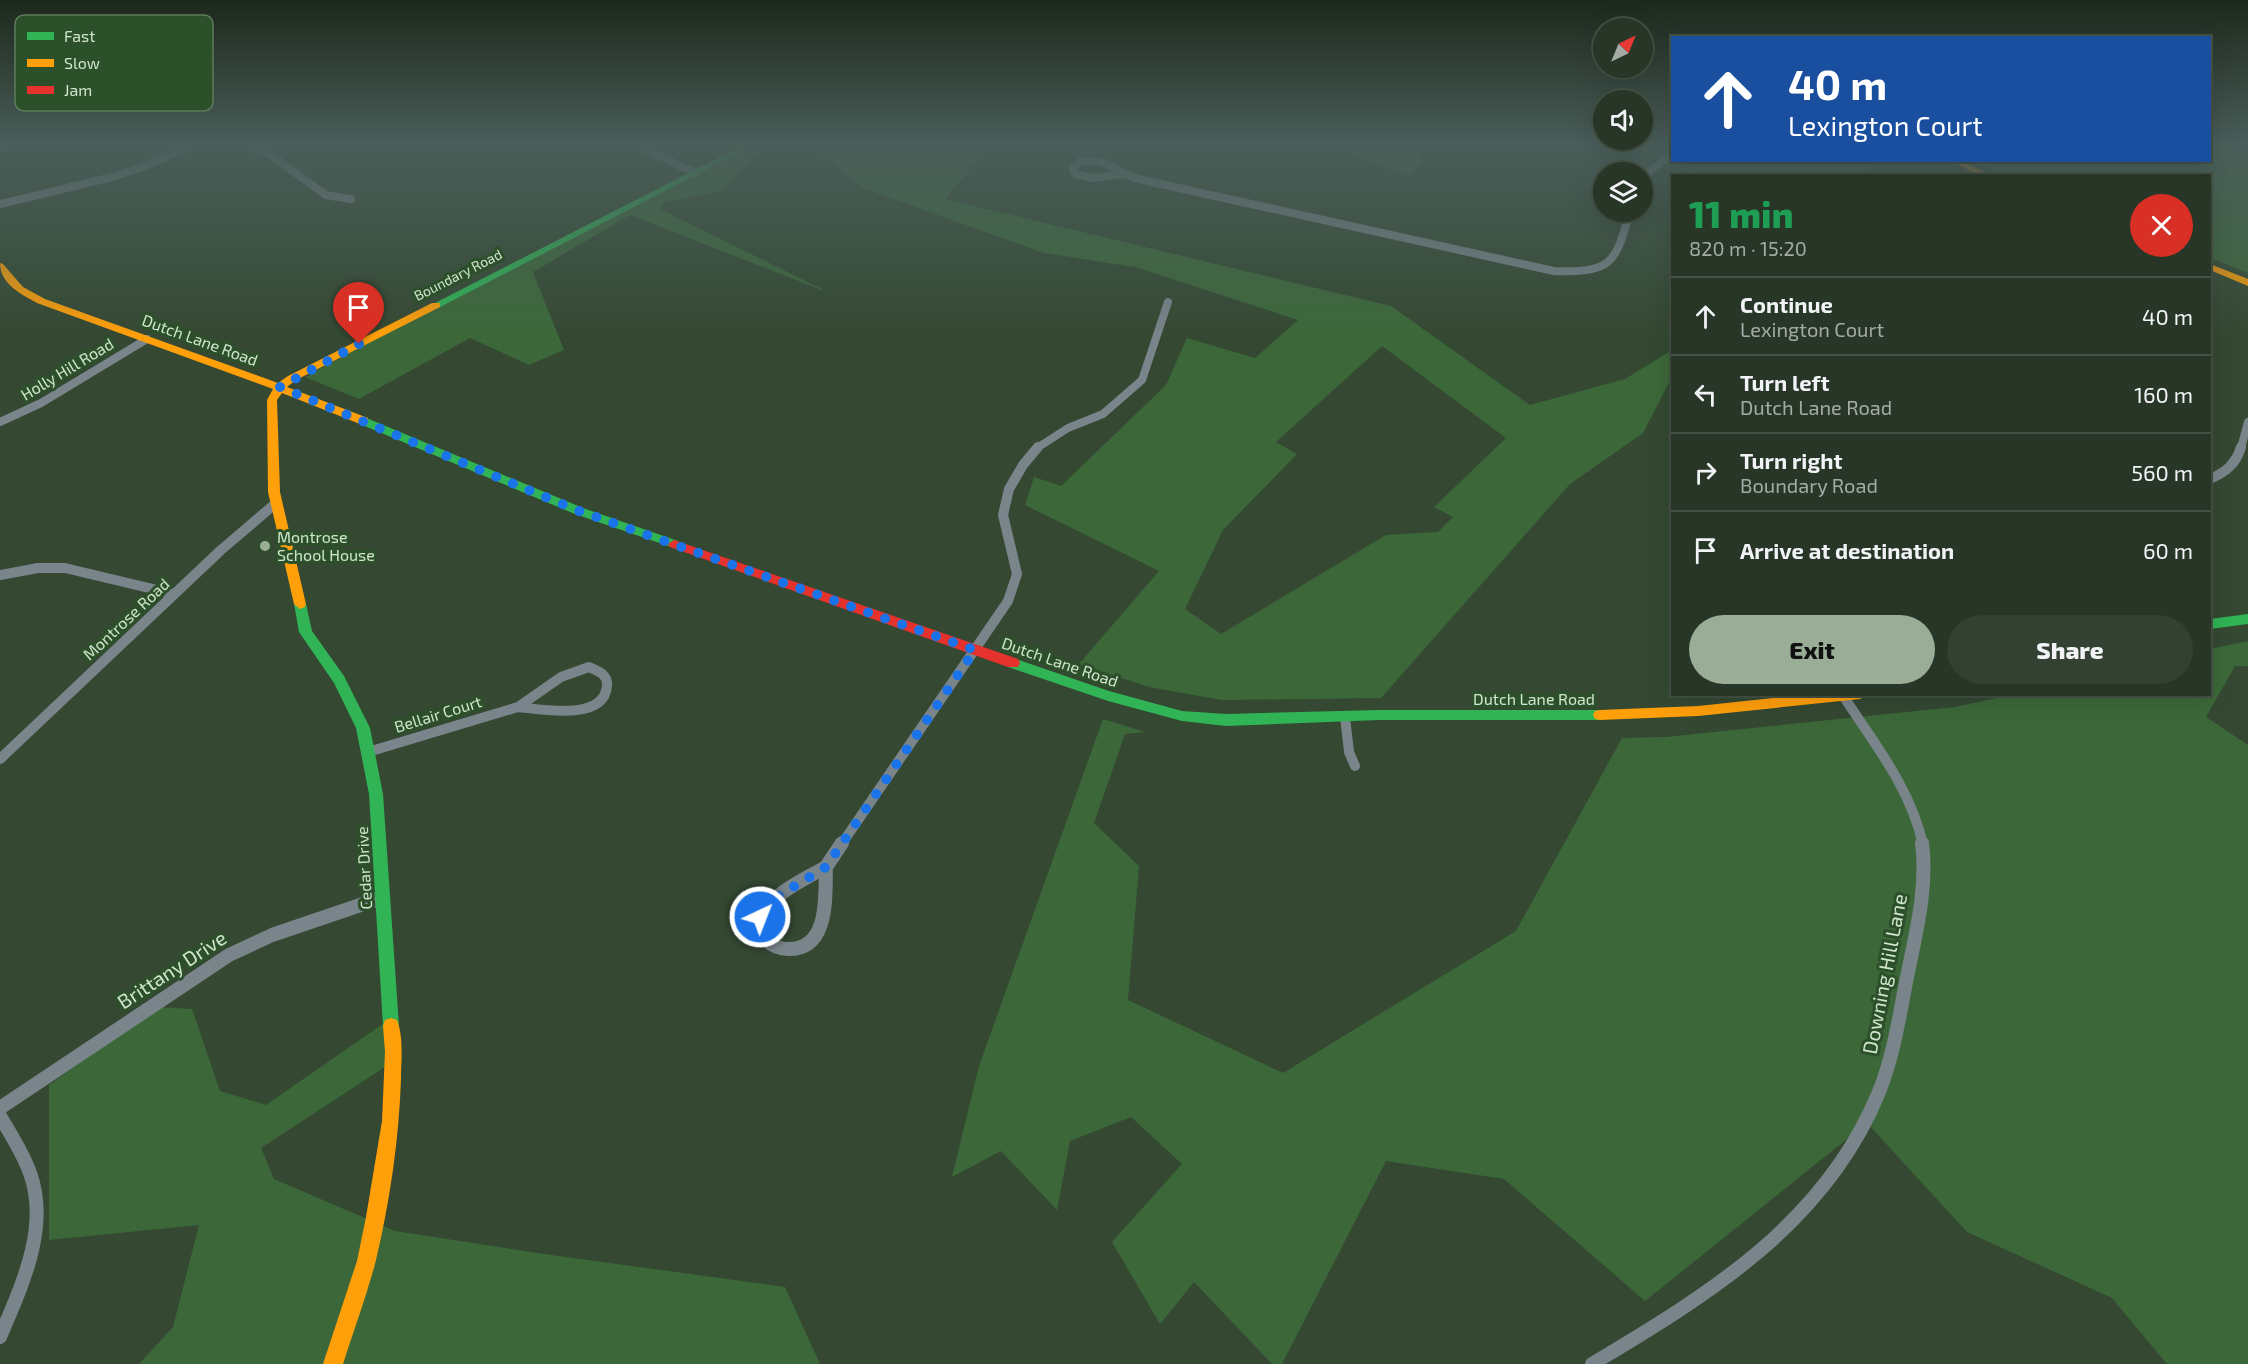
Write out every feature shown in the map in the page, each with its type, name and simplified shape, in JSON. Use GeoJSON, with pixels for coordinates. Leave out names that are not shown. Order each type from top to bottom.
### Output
{"type":"FeatureCollection","features":[{"type":"Feature","properties":{"kind":"street","name":"Boundary Road"},"geometry":{"type":"LineString","coordinates":[[280,387],[292,378],[623,210]]}},
{"type":"Feature","properties":{"kind":"street"},"geometry":{"type":"LineString","coordinates":[[1281,210],[1546,270],[1575,272],[1606,261],[1616,254],[1627,222]]}},
{"type":"Feature","properties":{"kind":"street"},"geometry":{"type":"LineString","coordinates":[[2211,267],[2248,283]]}},
{"type":"Feature","properties":{"kind":"street","name":"Dutch Lane Road"},"geometry":{"type":"LineString","coordinates":[[0,268],[19,289],[29,295],[280,387],[579,511],[1108,696],[1182,716],[1226,720],[1641,715],[1751,707],[1834,696]]}},
{"type":"Feature","properties":{"kind":"street"},"geometry":{"type":"LineString","coordinates":[[826,867],[823,916],[817,934],[796,948],[785,950],[767,944],[758,930],[764,908],[772,900],[826,867],[1008,601],[1017,574],[1003,515],[1010,489],[1023,465],[1038,447],[1068,428],[1103,414],[1142,380],[1168,302]]}},
{"type":"Feature","properties":{"kind":"street","name":"Holly Hill Road"},"geometry":{"type":"LineString","coordinates":[[0,422],[41,404],[147,339]]}},
{"type":"Feature","properties":{"kind":"street","name":"Cedar Drive"},"geometry":{"type":"LineString","coordinates":[[280,387],[272,400],[271,410],[276,503],[306,632],[339,680],[358,716],[376,794],[381,898],[393,1052],[391,1121],[366,1261],[333,1364]]}},
{"type":"Feature","properties":{"kind":"street"},"geometry":{"type":"LineString","coordinates":[[2211,479],[2234,466],[2248,422]]}},
{"type":"Feature","properties":{"kind":"street","name":"Montrose Road"},"geometry":{"type":"LineString","coordinates":[[0,759],[174,594],[276,503]]}},
{"type":"Feature","properties":{"kind":"street"},"geometry":{"type":"LineString","coordinates":[[0,575],[38,568],[65,568],[174,594]]}},
{"type":"Feature","properties":{"kind":"street"},"geometry":{"type":"LineString","coordinates":[[2211,624],[2248,620]]}},
{"type":"Feature","properties":{"kind":"street","name":"Bellair Court"},"geometry":{"type":"LineString","coordinates":[[368,752],[518,707],[575,669],[590,667],[597,669],[607,678],[606,693],[585,709],[571,711],[518,707]]}},
{"type":"Feature","properties":{"kind":"street","name":"Downing Hill Lane"},"geometry":{"type":"LineString","coordinates":[[1592,1364],[1727,1280],[1791,1225],[1824,1186],[1850,1149],[1874,1104],[1891,1054],[1899,1020],[1915,939],[1925,872],[1924,856],[1918,824],[1906,795],[1843,696]]}},
{"type":"Feature","properties":{"kind":"street"},"geometry":{"type":"LineString","coordinates":[[1345,717],[1349,752],[1355,766]]}},
{"type":"Feature","properties":{"kind":"street","name":"Brittany Drive"},"geometry":{"type":"LineString","coordinates":[[0,1108],[229,955],[272,935],[381,898]]}},
{"type":"Feature","properties":{"kind":"street"},"geometry":{"type":"LineString","coordinates":[[0,1116],[32,1180],[36,1203],[36,1227],[31,1256],[21,1287],[0,1337]]}},
{"type":"Feature","properties":{"kind":"green space"},"geometry":{"type":"Polygon","coordinates":[[[623,210],[661,210],[832,294],[630,215],[533,272],[564,350],[529,365],[470,338],[359,399],[305,377],[409,320],[623,210]]]}},
{"type":"Feature","properties":{"kind":"green space"},"geometry":{"type":"Polygon","coordinates":[[[923,210],[989,210],[1391,306],[1530,405],[1625,379],[1671,351],[1671,379],[1643,433],[1570,484],[1381,698],[1222,700],[1149,687],[1079,664],[1159,571],[1025,505],[1034,477],[1061,486],[1166,385],[1187,338],[1255,358],[1298,320],[1135,267],[1044,253],[923,210]],[[1382,346],[1276,442],[1297,454],[1223,530],[1185,609],[1221,634],[1386,535],[1438,532],[1453,517],[1434,507],[1506,438],[1382,346]]]}},
{"type":"Feature","properties":{"kind":"green space"},"geometry":{"type":"Polygon","coordinates":[[[2211,210],[2248,210],[2248,273],[2211,258],[2211,210]]]}},
{"type":"Feature","properties":{"kind":"green space"},"geometry":{"type":"Polygon","coordinates":[[[2248,641],[2248,666],[2235,666],[2206,717],[2248,745],[2248,1364],[2167,1364],[2112,1298],[1967,1232],[1867,1123],[1645,1301],[1504,1179],[1386,1161],[1282,1364],[1272,1364],[1194,1282],[1160,1324],[1112,1242],[1182,1164],[1131,1117],[1070,1141],[1057,1210],[1001,1151],[952,1177],[979,1066],[1103,719],[1145,732],[1125,734],[1094,823],[1139,866],[1128,1000],[1283,1073],[1516,931],[1622,738],[1666,737],[1955,707],[2006,696],[2211,696],[2211,649],[2248,641]]]}},
{"type":"Feature","properties":{"kind":"green space"},"geometry":{"type":"Polygon","coordinates":[[[158,1007],[192,1009],[220,1091],[266,1105],[387,1021],[388,1065],[261,1148],[274,1179],[395,1231],[785,1287],[820,1364],[139,1364],[173,1327],[199,1225],[49,1240],[49,1085],[158,1007]]]}},
{"type":"Feature","properties":{"kind":"traffic: fast"},"geometry":{"type":"LineString","coordinates":[[436,305],[623,210]]}},
{"type":"Feature","properties":{"kind":"traffic: fast"},"geometry":{"type":"LineString","coordinates":[[364,421],[579,511],[674,544]]}},
{"type":"Feature","properties":{"kind":"traffic: fast"},"geometry":{"type":"LineString","coordinates":[[300,604],[306,632],[339,680],[363,728],[376,794],[391,1026]]}},
{"type":"Feature","properties":{"kind":"traffic: fast"},"geometry":{"type":"LineString","coordinates":[[2211,624],[2248,619]]}},
{"type":"Feature","properties":{"kind":"traffic: fast"},"geometry":{"type":"LineString","coordinates":[[1013,663],[1108,696],[1182,716],[1226,720],[1379,715],[1600,715]]}},
{"type":"Feature","properties":{"kind":"traffic: slow"},"geometry":{"type":"LineString","coordinates":[[0,266],[19,289],[41,301],[313,400],[364,421]]}},
{"type":"Feature","properties":{"kind":"traffic: slow"},"geometry":{"type":"LineString","coordinates":[[2211,267],[2248,283]]}},
{"type":"Feature","properties":{"kind":"traffic: slow"},"geometry":{"type":"LineString","coordinates":[[300,604],[274,492],[272,400],[280,387],[292,378],[436,305]]}},
{"type":"Feature","properties":{"kind":"traffic: slow"},"geometry":{"type":"LineString","coordinates":[[1600,715],[1698,711],[1842,696]]}},
{"type":"Feature","properties":{"kind":"traffic: slow"},"geometry":{"type":"LineString","coordinates":[[333,1364],[366,1261],[375,1217],[391,1121],[393,1052],[391,1026]]}},
{"type":"Feature","properties":{"kind":"traffic: jam"},"geometry":{"type":"LineString","coordinates":[[674,544],[1013,663]]}},
{"type":"Feature","properties":{"kind":"place","name":"Montrose School House"},"geometry":{"type":"Point","coordinates":[265,546]}},
{"type":"Feature","properties":{"kind":"route"},"geometry":{"type":"LineString","coordinates":[[359,344],[292,378],[280,387],[579,511],[975,650],[826,867],[772,900],[764,908],[760,917]]}}]}
